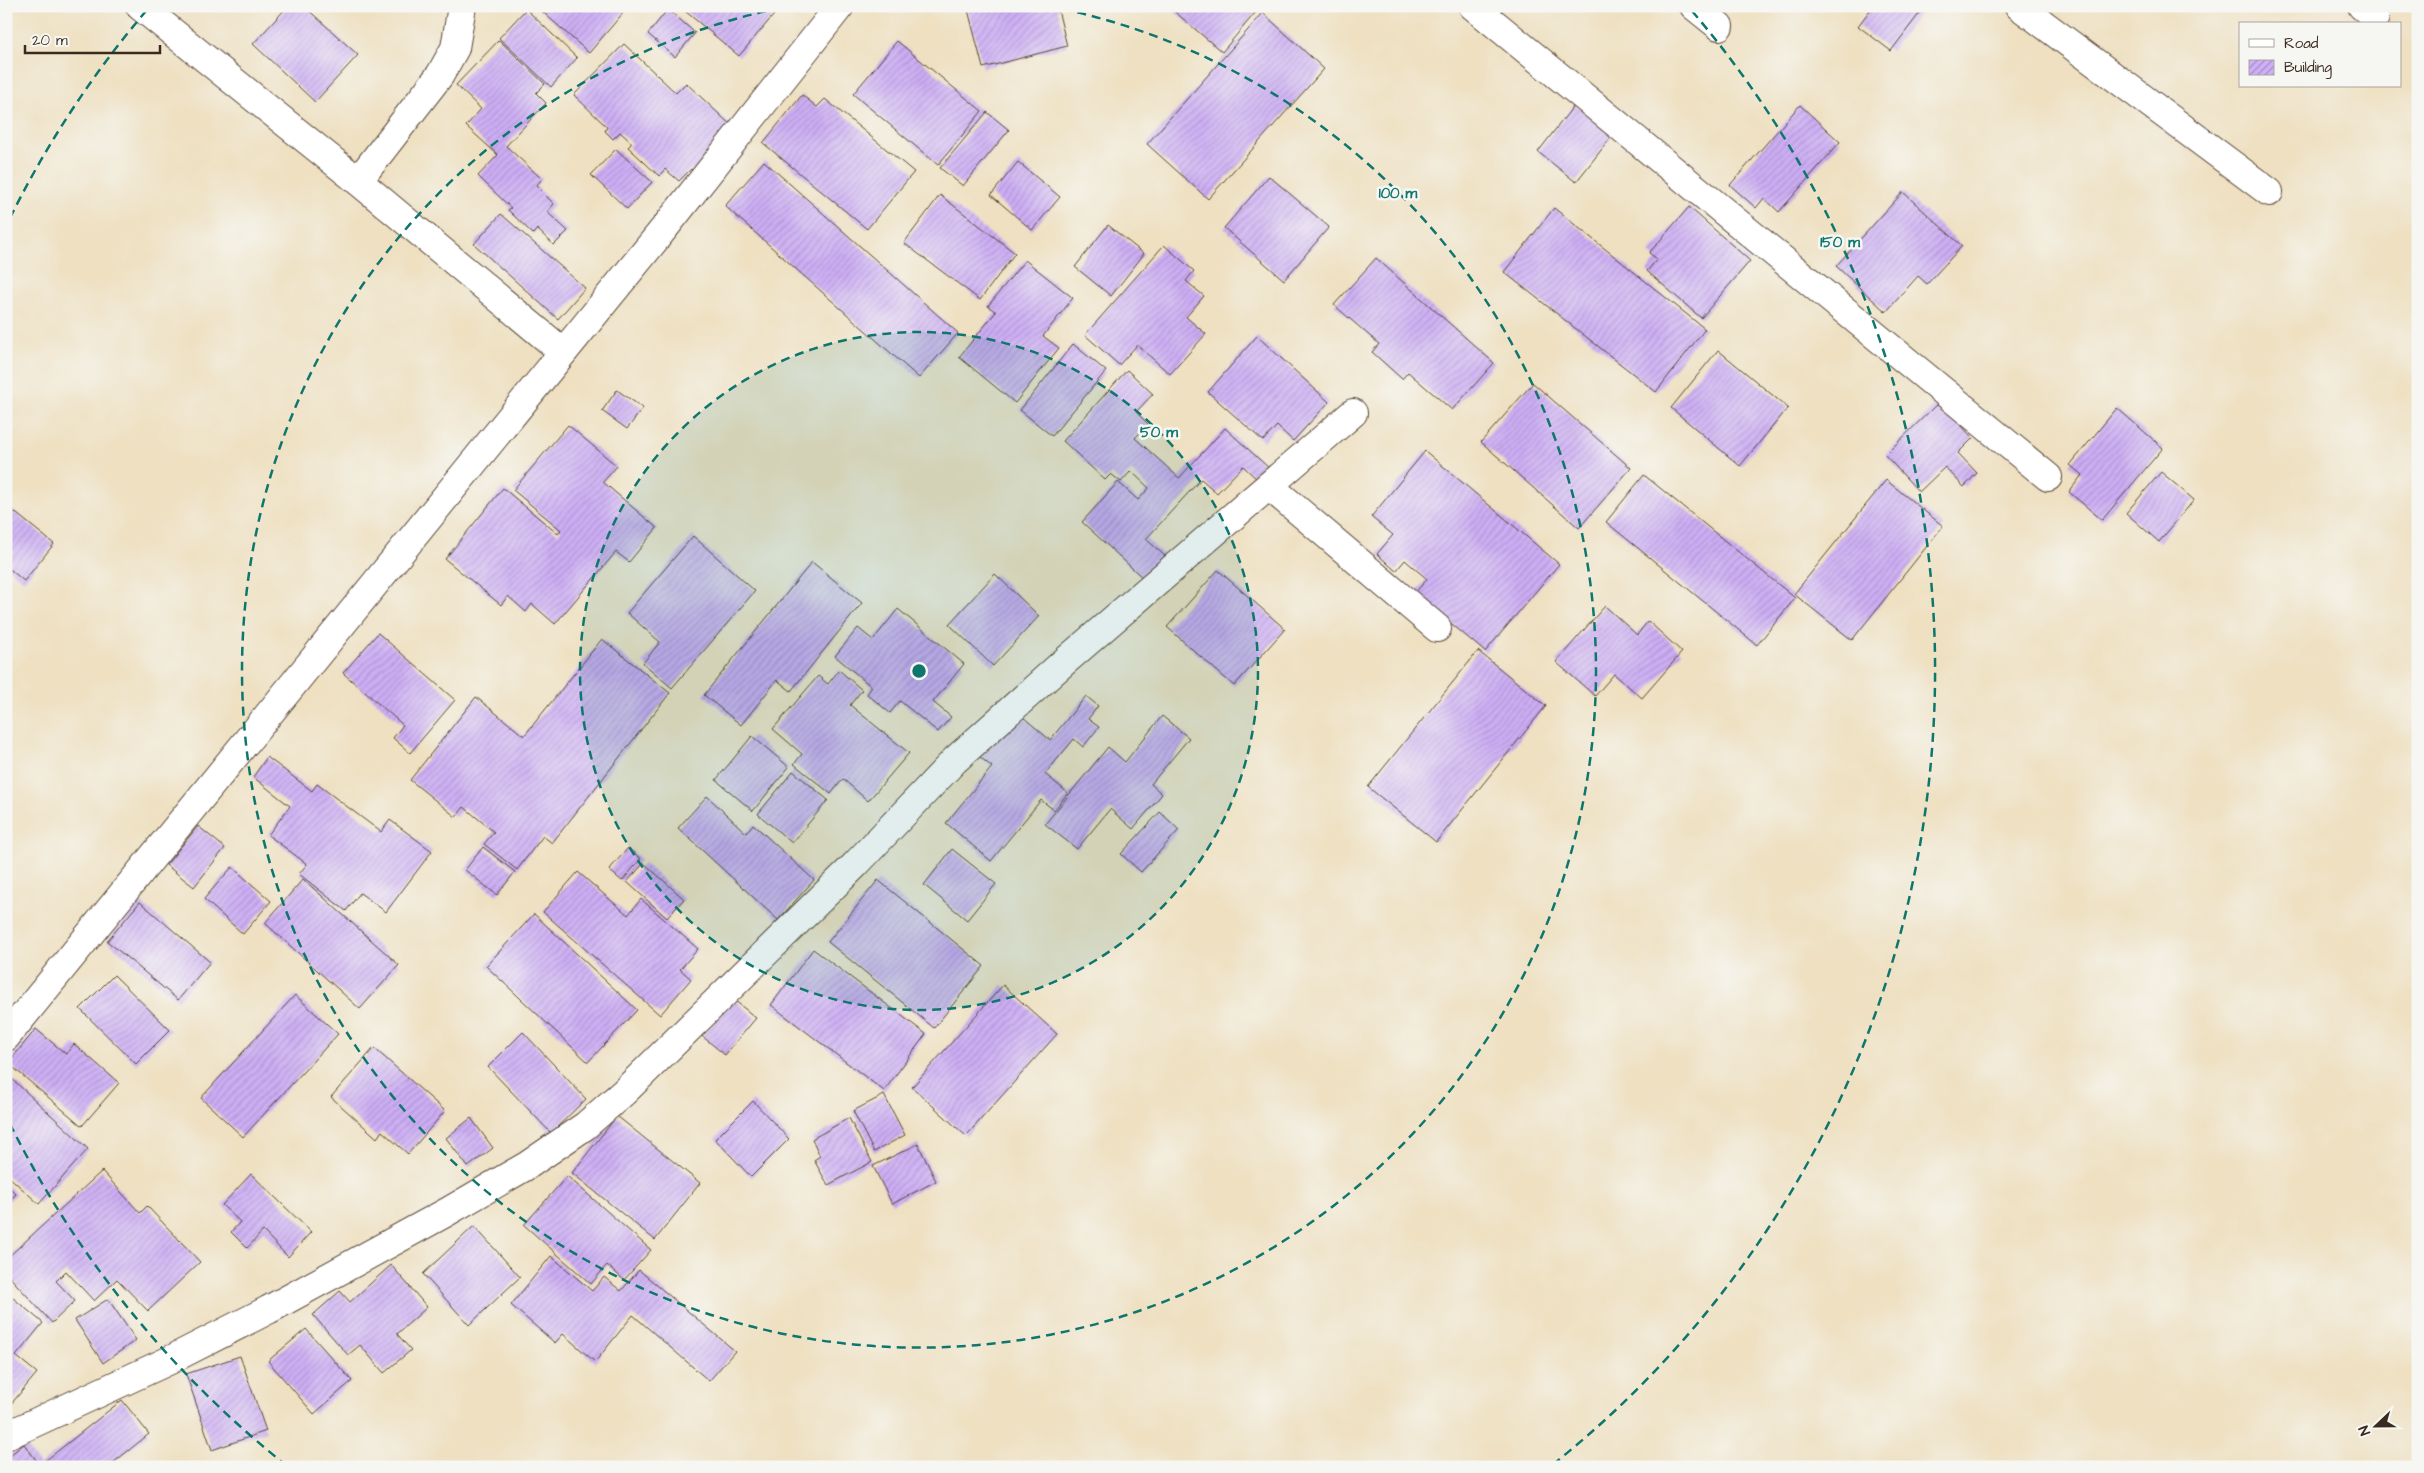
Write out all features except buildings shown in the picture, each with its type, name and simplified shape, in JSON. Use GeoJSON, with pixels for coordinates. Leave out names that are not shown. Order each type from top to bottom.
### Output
{"type":"FeatureCollection","features":[{"type":"Feature","properties":{"kind":"street"},"geometry":{"type":"LineString","coordinates":[[140,6],[358,181],[563,352]]}},
{"type":"Feature","properties":{"kind":"street"},"geometry":{"type":"LineString","coordinates":[[358,181],[440,75],[455,48],[462,6]]}},
{"type":"Feature","properties":{"kind":"street"},"geometry":{"type":"LineString","coordinates":[[6,1037],[563,352],[840,6]]}},
{"type":"Feature","properties":{"kind":"street"},"geometry":{"type":"LineString","coordinates":[[1473,6],[2048,477]]}},
{"type":"Feature","properties":{"kind":"street"},"geometry":{"type":"LineString","coordinates":[[1694,6],[1718,26]]}},
{"type":"Feature","properties":{"kind":"street"},"geometry":{"type":"LineString","coordinates":[[2019,6],[2269,192]]}},
{"type":"Feature","properties":{"kind":"street"},"geometry":{"type":"LineString","coordinates":[[6,1436],[168,1361],[268,1310],[528,1165],[585,1126],[624,1092],[855,865],[955,760],[1063,663],[1353,413]]}},
{"type":"Feature","properties":{"kind":"street"},"geometry":{"type":"LineString","coordinates":[[1269,486],[1437,628]]}}]}
